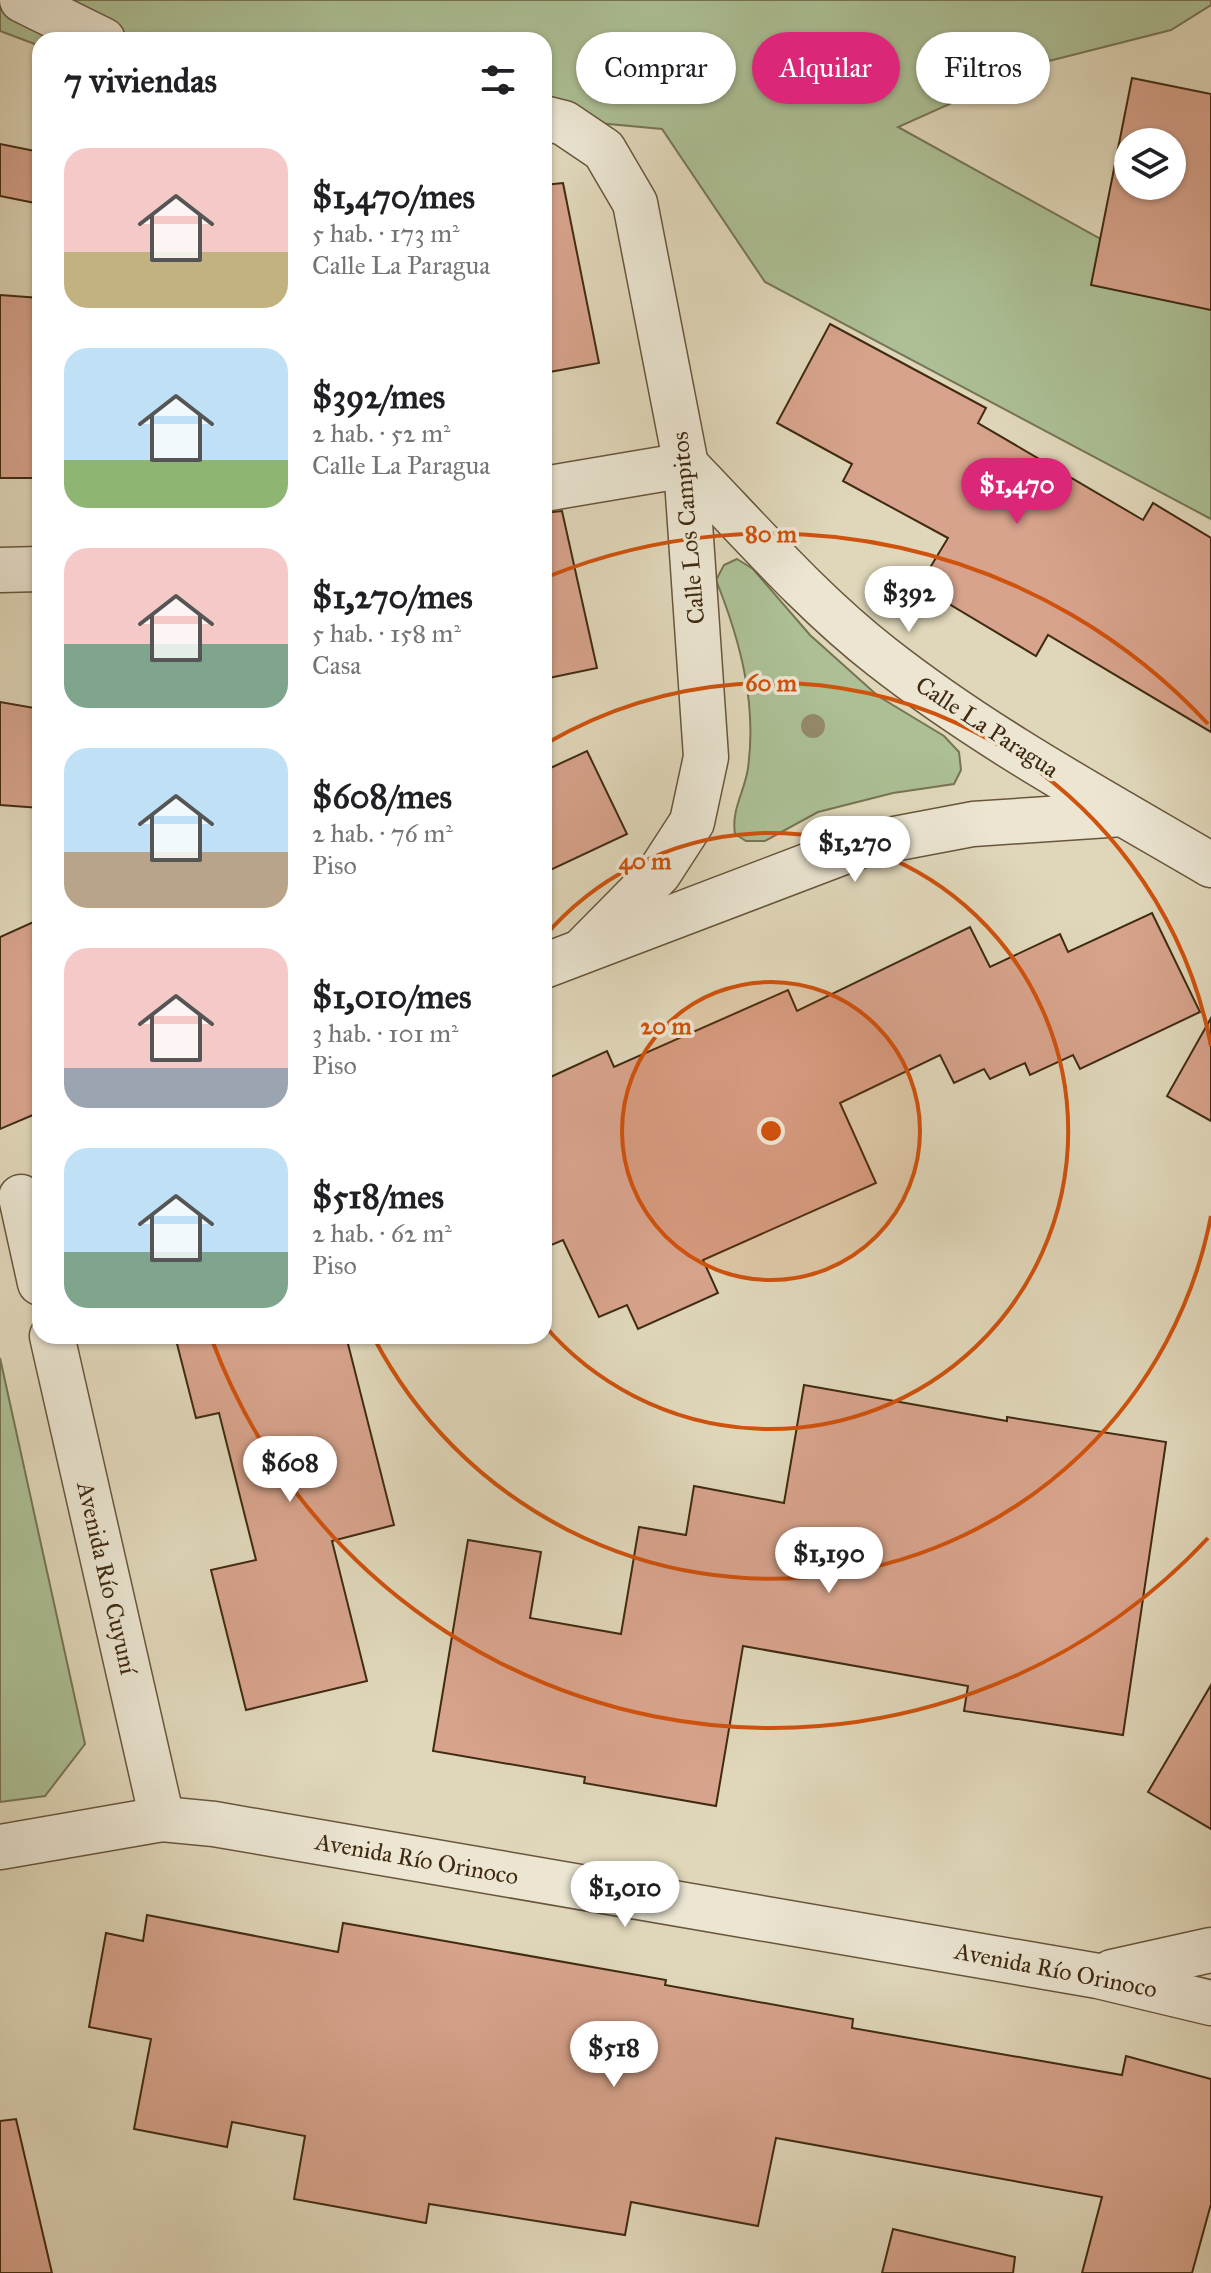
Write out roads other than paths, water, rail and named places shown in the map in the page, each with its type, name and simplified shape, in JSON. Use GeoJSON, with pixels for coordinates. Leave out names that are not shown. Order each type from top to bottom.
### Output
{"type":"FeatureCollection","features":[{"type":"Feature","properties":{"kind":"street"},"geometry":{"type":"LineString","coordinates":[[22,0],[87,32]]}},
{"type":"Feature","properties":{"kind":"street","name":"Calle Los Campitos"},"geometry":{"type":"LineString","coordinates":[[552,120],[564,123],[604,150],[635,203],[686,465],[706,757],[692,822],[659,873],[586,947]]}},
{"type":"Feature","properties":{"kind":"street"},"geometry":{"type":"LineString","coordinates":[[552,488],[686,465]]}},
{"type":"Feature","properties":{"kind":"street","name":"Calle La Paragua"},"geometry":{"type":"LineString","coordinates":[[686,465],[805,588],[881,656],[966,717],[1211,865]]}},
{"type":"Feature","properties":{"kind":"street"},"geometry":{"type":"LineString","coordinates":[[0,570],[32,569]]}},
{"type":"Feature","properties":{"kind":"street"},"geometry":{"type":"LineString","coordinates":[[552,962],[862,845],[973,824],[1123,814]]}},
{"type":"Feature","properties":{"kind":"street"},"geometry":{"type":"LineString","coordinates":[[20,1197],[32,1249]]}},
{"type":"Feature","properties":{"kind":"street","name":"Avenida Río Cuyuní"},"geometry":{"type":"LineString","coordinates":[[54,1344],[162,1819]]}},
{"type":"Feature","properties":{"kind":"street","name":"Avenida Río Orinoco"},"geometry":{"type":"LineString","coordinates":[[0,1847],[162,1819],[214,1824],[1098,1976],[1211,2003]]}},
{"type":"Feature","properties":{"kind":"street"},"geometry":{"type":"LineString","coordinates":[[1098,1976],[1211,1950]]}}]}
